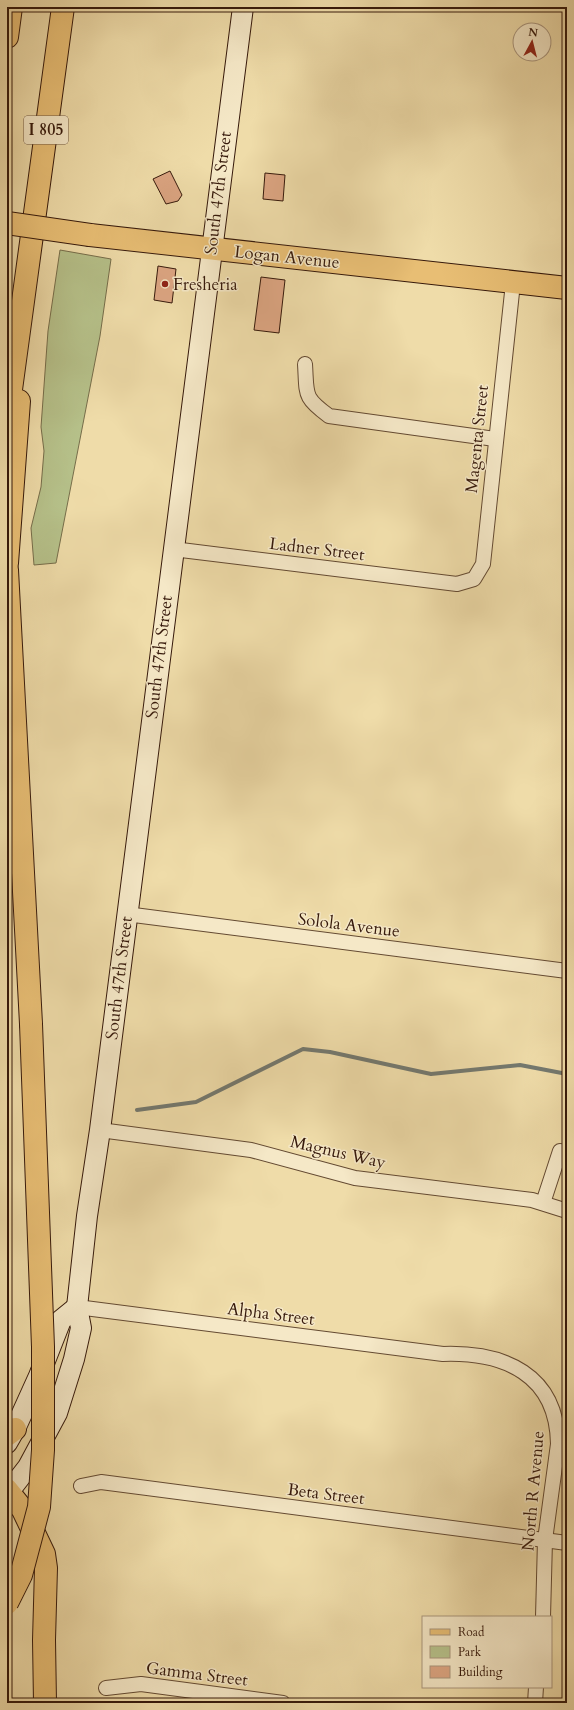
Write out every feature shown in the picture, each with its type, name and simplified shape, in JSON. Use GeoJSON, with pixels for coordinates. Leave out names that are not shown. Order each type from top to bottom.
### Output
{"type":"FeatureCollection","features":[{"type":"Feature","properties":{"kind":"main road"},"geometry":{"type":"LineString","coordinates":[[7,37],[11,7]]}},
{"type":"Feature","properties":{"kind":"main road","name":"I 805"},"geometry":{"type":"LineString","coordinates":[[7,419],[63,7]]}},
{"type":"Feature","properties":{"kind":"main road","name":"South 47th Street"},"geometry":{"type":"LineString","coordinates":[[8,1492],[28,1467],[57,1413],[74,1359],[81,1328],[77,1307],[87,1216],[100,1130],[126,914],[242,7]]}},
{"type":"Feature","properties":{"kind":"main road","name":"Logan Avenue"},"geometry":{"type":"LineString","coordinates":[[7,223],[90,235],[567,288]]}},
{"type":"Feature","properties":{"kind":"main road"},"geometry":{"type":"LineString","coordinates":[[7,563],[30,254]]}},
{"type":"Feature","properties":{"kind":"main road"},"geometry":{"type":"LineString","coordinates":[[7,570],[31,1024],[43,1347],[43,1450],[39,1507],[21,1575],[7,1603]]}},
{"type":"Feature","properties":{"kind":"main road"},"geometry":{"type":"LineString","coordinates":[[10,1436],[61,1320],[77,1307]]}},
{"type":"Feature","properties":{"kind":"main road"},"geometry":{"type":"LineString","coordinates":[[8,1492],[23,1510],[44,1554],[46,1568],[44,1640],[45,1703]]}},
{"type":"Feature","properties":{"kind":"street","name":"Magenta Street"},"geometry":{"type":"LineString","coordinates":[[457,584],[474,579],[483,564],[495,439],[513,283]]}},
{"type":"Feature","properties":{"kind":"street"},"geometry":{"type":"LineString","coordinates":[[305,364],[307,395],[313,405],[329,416],[495,439]]}},
{"type":"Feature","properties":{"kind":"street","name":"Ladner Street"},"geometry":{"type":"LineString","coordinates":[[173,549],[457,584]]}},
{"type":"Feature","properties":{"kind":"street","name":"Solola Avenue"},"geometry":{"type":"LineString","coordinates":[[126,914],[567,971]]}},
{"type":"Feature","properties":{"kind":"street","name":"Magnus Way"},"geometry":{"type":"LineString","coordinates":[[100,1130],[251,1150],[355,1178],[543,1203],[567,1212]]}},
{"type":"Feature","properties":{"kind":"street"},"geometry":{"type":"LineString","coordinates":[[543,1203],[560,1151]]}},
{"type":"Feature","properties":{"kind":"street","name":"Alpha Street"},"geometry":{"type":"LineString","coordinates":[[77,1307],[435,1353],[461,1354]]}},
{"type":"Feature","properties":{"kind":"street","name":"North R Avenue"},"geometry":{"type":"LineString","coordinates":[[461,1354],[500,1360],[514,1365],[531,1378],[548,1400],[556,1420],[558,1444],[546,1540],[542,1616]]}},
{"type":"Feature","properties":{"kind":"street","name":"Beta Street"},"geometry":{"type":"LineString","coordinates":[[81,1486],[105,1483],[567,1543]]}},
{"type":"Feature","properties":{"kind":"street","name":"Gamma Street"},"geometry":{"type":"LineString","coordinates":[[106,1688],[141,1684],[284,1703]]}},
{"type":"Feature","properties":{"kind":"street"},"geometry":{"type":"LineString","coordinates":[[535,1703],[536,1688]]}},
{"type":"Feature","properties":{"kind":"green space"},"geometry":{"type":"Polygon","coordinates":[[[60,250],[111,259],[100,336],[56,563],[34,565],[31,528],[41,487],[44,451],[41,427],[48,331],[60,250]]]}},
{"type":"Feature","properties":{"kind":"building"},"geometry":{"type":"Polygon","coordinates":[[[170,171],[182,195],[178,201],[166,204],[153,179],[170,171]]]}},
{"type":"Feature","properties":{"kind":"building"},"geometry":{"type":"Polygon","coordinates":[[[265,173],[285,175],[283,201],[263,199],[265,173]]]}},
{"type":"Feature","properties":{"kind":"building","name":"Fresheria"},"geometry":{"type":"Polygon","coordinates":[[[158,266],[176,269],[172,303],[154,300],[158,266]]]}},
{"type":"Feature","properties":{"kind":"building"},"geometry":{"type":"Polygon","coordinates":[[[261,277],[285,280],[279,333],[254,330],[261,277]]]}},
{"type":"Feature","properties":{"kind":"waterway"},"geometry":{"type":"LineString","coordinates":[[137,1110],[196,1102],[303,1049],[330,1052],[431,1074],[520,1065],[567,1074]]}},
{"type":"Feature","properties":{"kind":"place","name":"Fresheria"},"geometry":{"type":"Point","coordinates":[165,284]}}]}
